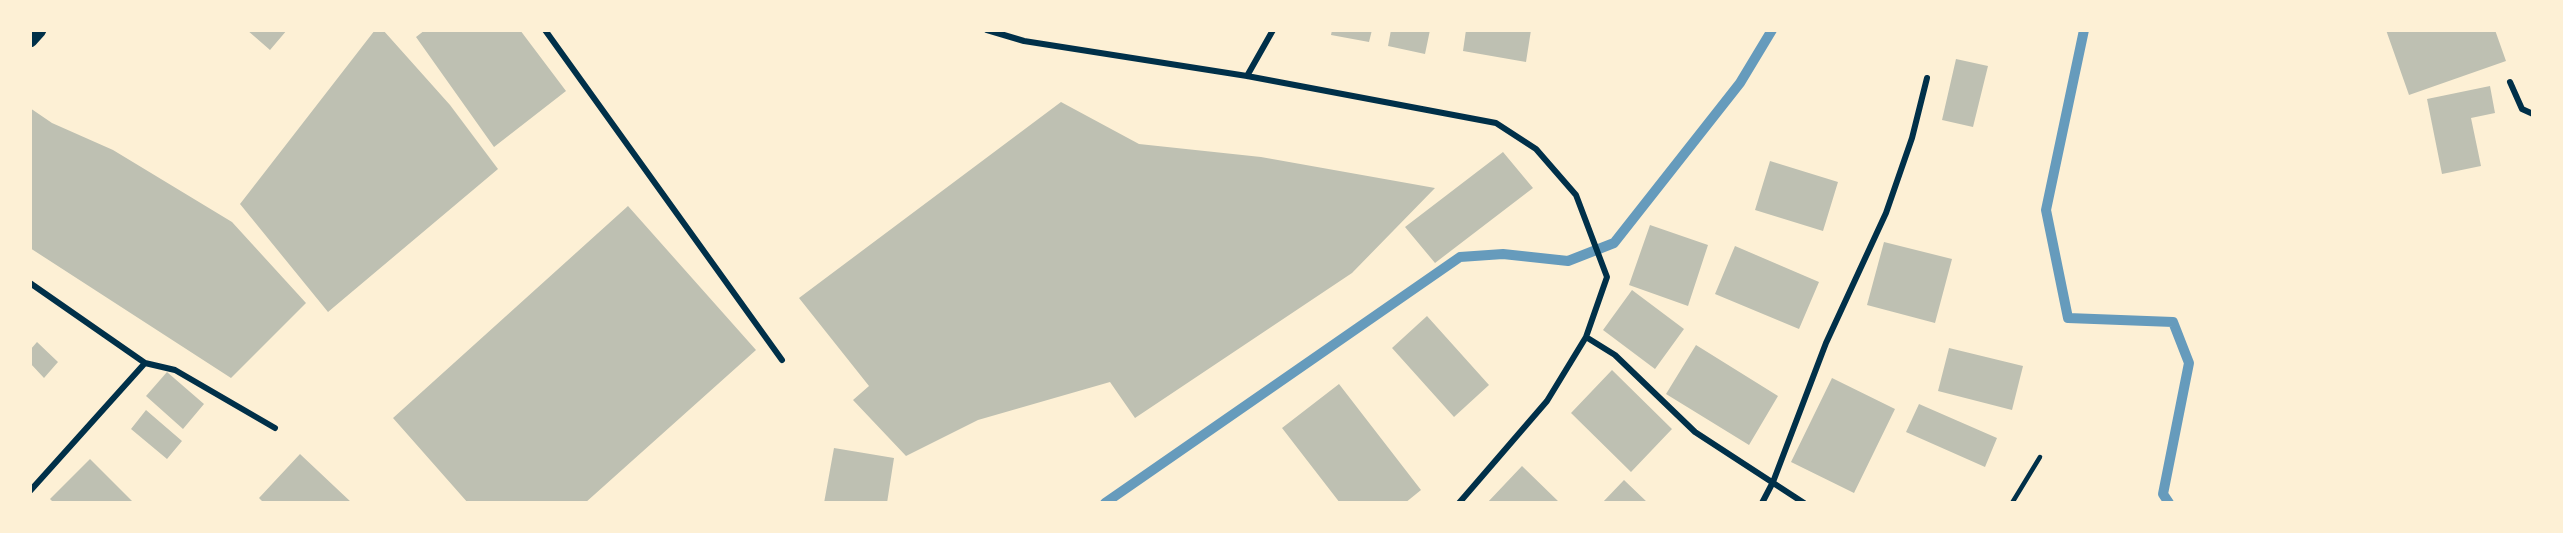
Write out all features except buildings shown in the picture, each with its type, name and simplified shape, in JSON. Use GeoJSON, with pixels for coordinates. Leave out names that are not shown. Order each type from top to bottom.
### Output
{"type":"FeatureCollection","features":[{"type":"Feature","properties":{"kind":"main road"},"geometry":{"type":"LineString","coordinates":[[30,40],[39,30]]}},
{"type":"Feature","properties":{"kind":"street"},"geometry":{"type":"LineString","coordinates":[[545,30],[782,360]]}},
{"type":"Feature","properties":{"kind":"street"},"geometry":{"type":"LineString","coordinates":[[987,30],[1024,41],[1247,76],[1496,123],[1536,149],[1576,195],[1607,278],[1586,337],[1547,400],[1459,503]]}},
{"type":"Feature","properties":{"kind":"street"},"geometry":{"type":"LineString","coordinates":[[1247,76],[1274,30]]}},
{"type":"Feature","properties":{"kind":"street"},"geometry":{"type":"LineString","coordinates":[[1762,503],[1773,483],[1826,343],[1886,213],[1912,138],[1928,78]]}},
{"type":"Feature","properties":{"kind":"street"},"geometry":{"type":"LineString","coordinates":[[2510,82],[2522,109],[2533,114]]}},
{"type":"Feature","properties":{"kind":"street"},"geometry":{"type":"LineString","coordinates":[[30,283],[145,363],[175,370],[275,428]]}},
{"type":"Feature","properties":{"kind":"street"},"geometry":{"type":"LineString","coordinates":[[1586,337],[1615,355],[1695,432],[1804,503]]}},
{"type":"Feature","properties":{"kind":"street"},"geometry":{"type":"LineString","coordinates":[[30,491],[145,363]]}},
{"type":"Feature","properties":{"kind":"lane"},"geometry":{"type":"LineString","coordinates":[[2012,503],[2040,457]]}},
{"type":"Feature","properties":{"kind":"waterway"},"geometry":{"type":"LineString","coordinates":[[1105,503],[1460,257],[1503,254],[1568,261],[1614,243],[1740,83],[1772,30]]}},
{"type":"Feature","properties":{"kind":"waterway"},"geometry":{"type":"LineString","coordinates":[[2084,30],[2046,210],[2068,318],[2173,322],[2189,363],[2163,494],[2169,503]]}}]}
